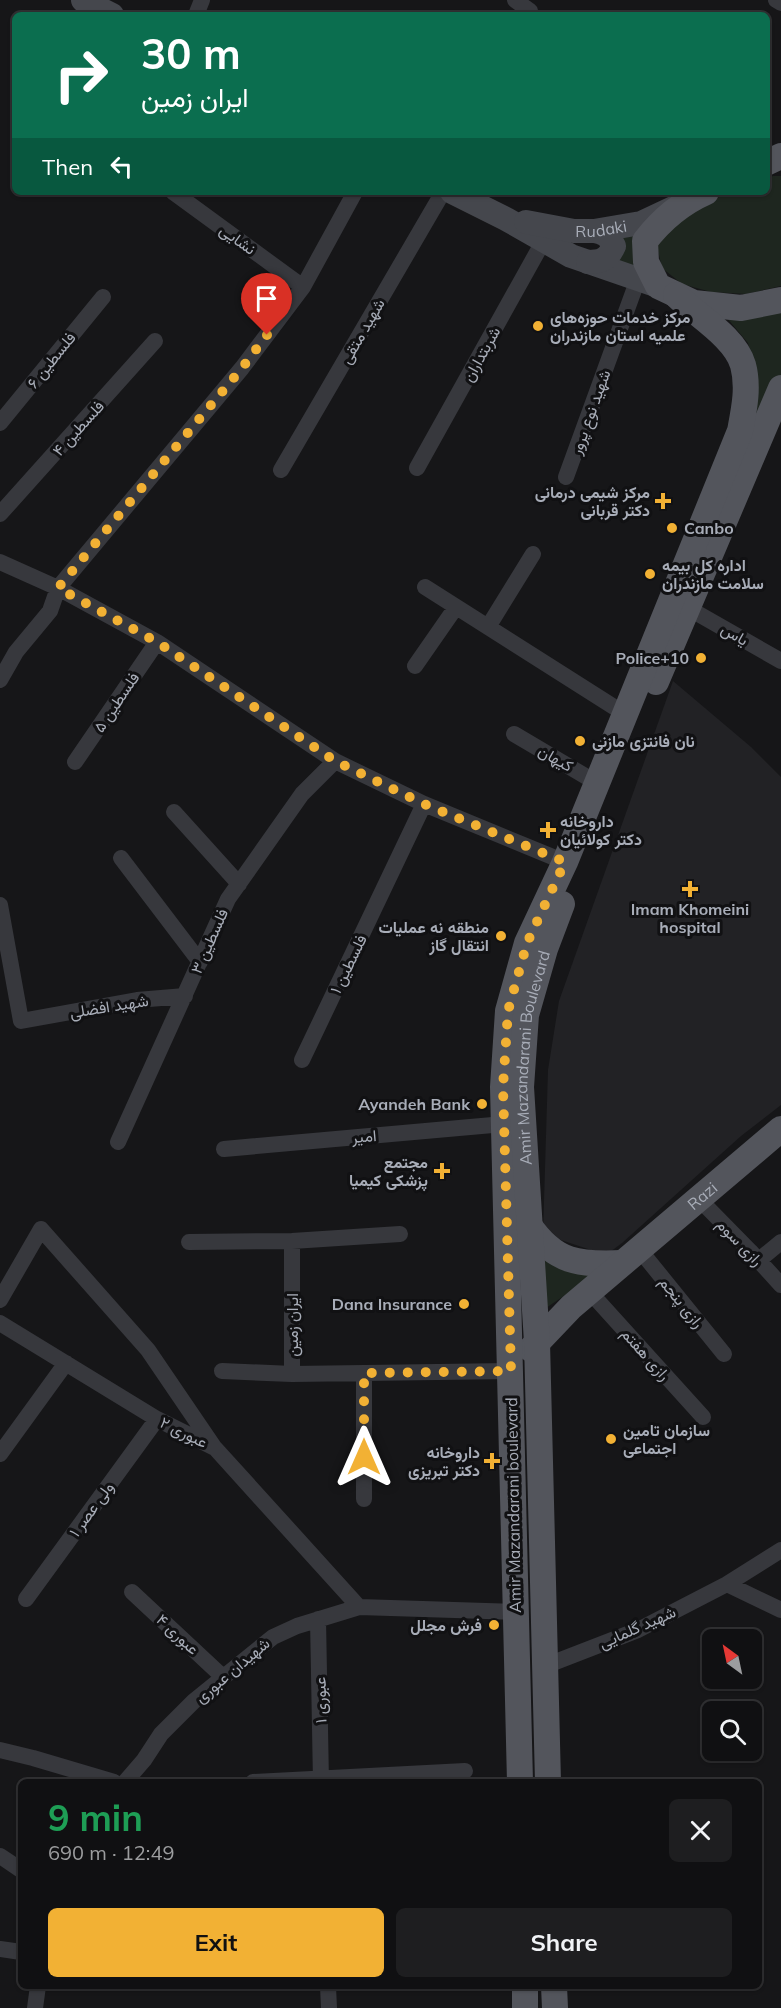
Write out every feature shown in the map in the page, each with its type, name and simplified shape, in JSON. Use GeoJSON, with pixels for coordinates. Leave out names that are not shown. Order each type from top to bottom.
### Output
{"type":"FeatureCollection","features":[{"type":"Feature","properties":{"kind":"main road"},"geometry":{"type":"LineString","coordinates":[[83,0],[106,12]]}},
{"type":"Feature","properties":{"kind":"main road","name":"Rudaki"},"geometry":{"type":"LineString","coordinates":[[458,195],[571,256],[657,287]]}},
{"type":"Feature","properties":{"kind":"main road"},"geometry":{"type":"LineString","coordinates":[[699,195],[660,222],[645,241],[646,262],[657,287],[694,303],[741,308],[781,300]]}},
{"type":"Feature","properties":{"kind":"main road","name":"Rudaki"},"geometry":{"type":"LineString","coordinates":[[506,219],[574,231],[594,231],[641,223],[699,195]]}},
{"type":"Feature","properties":{"kind":"main road"},"geometry":{"type":"LineString","coordinates":[[588,262],[601,262],[610,254],[614,246],[610,237],[603,232],[594,231]]}},
{"type":"Feature","properties":{"kind":"main road","name":"Amir Mazandarani boulevard"},"geometry":{"type":"LineString","coordinates":[[520,1779],[503,1087],[508,1011],[527,943],[565,862],[740,431],[746,385],[743,364],[730,342],[657,287]]}},
{"type":"Feature","properties":{"kind":"main road","name":"Amir Mazandarani Boulevard"},"geometry":{"type":"LineString","coordinates":[[537,1342],[521,1087],[526,1015],[545,949],[576,867],[781,388]]}},
{"type":"Feature","properties":{"kind":"main road","name":"Razi"},"geometry":{"type":"LineString","coordinates":[[511,1371],[589,1291],[781,1129]]}},
{"type":"Feature","properties":{"kind":"main road"},"geometry":{"type":"LineString","coordinates":[[529,1225],[540,1241],[554,1253],[577,1261],[594,1264],[631,1256]]}},
{"type":"Feature","properties":{"kind":"main road","name":"Amir Mazandarani boulevard"},"geometry":{"type":"LineString","coordinates":[[537,1342],[548,1779]]}},
{"type":"Feature","properties":{"kind":"main road"},"geometry":{"type":"LineString","coordinates":[[525,1989],[525,2008]]}},
{"type":"Feature","properties":{"kind":"main road"},"geometry":{"type":"LineString","coordinates":[[554,1989],[555,2008]]}},
{"type":"Feature","properties":{"kind":"street"},"geometry":{"type":"LineString","coordinates":[[515,0],[532,9]]}},
{"type":"Feature","properties":{"kind":"street"},"geometry":{"type":"LineString","coordinates":[[776,0],[781,3]]}},
{"type":"Feature","properties":{"kind":"street","name":"نشایی"},"geometry":{"type":"LineString","coordinates":[[177,195],[303,287]]}},
{"type":"Feature","properties":{"kind":"street"},"geometry":{"type":"LineString","coordinates":[[0,680],[16,652],[50,611],[58,588],[242,368],[303,287],[353,195]]}},
{"type":"Feature","properties":{"kind":"street","name":"شهید متقی"},"geometry":{"type":"LineString","coordinates":[[281,470],[440,195]]}},
{"type":"Feature","properties":{"kind":"street","name":"شربتداران"},"geometry":{"type":"LineString","coordinates":[[417,468],[544,240]]}},
{"type":"Feature","properties":{"kind":"street","name":"شهید نوع پرور"},"geometry":{"type":"LineString","coordinates":[[566,477],[657,287]]}},
{"type":"Feature","properties":{"kind":"street","name":"فلسطین ۶"},"geometry":{"type":"LineString","coordinates":[[0,423],[103,297]]}},
{"type":"Feature","properties":{"kind":"street","name":"فلسطین ۴"},"geometry":{"type":"LineString","coordinates":[[0,514],[155,341]]}},
{"type":"Feature","properties":{"kind":"street"},"geometry":{"type":"LineString","coordinates":[[488,627],[533,554]]}},
{"type":"Feature","properties":{"kind":"street"},"geometry":{"type":"LineString","coordinates":[[0,562],[58,588],[157,642],[335,761],[424,804],[565,862]]}},
{"type":"Feature","properties":{"kind":"street"},"geometry":{"type":"LineString","coordinates":[[425,587],[625,714]]}},
{"type":"Feature","properties":{"kind":"street"},"geometry":{"type":"LineString","coordinates":[[415,666],[456,607]]}},
{"type":"Feature","properties":{"kind":"street","name":"یاس"},"geometry":{"type":"LineString","coordinates":[[688,608],[781,661]]}},
{"type":"Feature","properties":{"kind":"street","name":"فلسطین ۵"},"geometry":{"type":"LineString","coordinates":[[75,762],[157,642]]}},
{"type":"Feature","properties":{"kind":"street","name":"کیهان"},"geometry":{"type":"LineString","coordinates":[[514,734],[597,783]]}},
{"type":"Feature","properties":{"kind":"street","name":"فلسطین ۳"},"geometry":{"type":"LineString","coordinates":[[118,1142],[228,899],[302,794],[335,761]]}},
{"type":"Feature","properties":{"kind":"street","name":"فلسطین ۱"},"geometry":{"type":"LineString","coordinates":[[302,1060],[424,804]]}},
{"type":"Feature","properties":{"kind":"street"},"geometry":{"type":"LineString","coordinates":[[174,812],[239,884]]}},
{"type":"Feature","properties":{"kind":"street"},"geometry":{"type":"LineString","coordinates":[[122,858],[200,962]]}},
{"type":"Feature","properties":{"kind":"street"},"geometry":{"type":"LineString","coordinates":[[0,905],[5,961]]}},
{"type":"Feature","properties":{"kind":"street","name":"شهید افضلی"},"geometry":{"type":"LineString","coordinates":[[5,961],[21,1021],[137,1000],[185,996]]}},
{"type":"Feature","properties":{"kind":"street","name":"امیر"},"geometry":{"type":"LineString","coordinates":[[224,1149],[504,1124]]}},
{"type":"Feature","properties":{"kind":"street","name":"رازی سوم"},"geometry":{"type":"LineString","coordinates":[[699,1199],[781,1285]]}},
{"type":"Feature","properties":{"kind":"street"},"geometry":{"type":"LineString","coordinates":[[0,1300],[41,1229],[148,1350],[215,1448]]}},
{"type":"Feature","properties":{"kind":"street"},"geometry":{"type":"LineString","coordinates":[[189,1242],[292,1241],[400,1234]]}},
{"type":"Feature","properties":{"kind":"street","name":"ایران زمین"},"geometry":{"type":"LineString","coordinates":[[292,1241],[292,1374],[511,1371]]}},
{"type":"Feature","properties":{"kind":"street"},"geometry":{"type":"LineString","coordinates":[[759,1260],[781,1242]]}},
{"type":"Feature","properties":{"kind":"street","name":"رازی پنجم"},"geometry":{"type":"LineString","coordinates":[[631,1256],[724,1354]]}},
{"type":"Feature","properties":{"kind":"street","name":"رازی هفتم"},"geometry":{"type":"LineString","coordinates":[[589,1291],[703,1417]]}},
{"type":"Feature","properties":{"kind":"street","name":"عبوری ۲"},"geometry":{"type":"LineString","coordinates":[[0,1323],[157,1419],[215,1448],[359,1607]]}},
{"type":"Feature","properties":{"kind":"street"},"geometry":{"type":"LineString","coordinates":[[0,1454],[66,1364]]}},
{"type":"Feature","properties":{"kind":"street"},"geometry":{"type":"LineString","coordinates":[[222,1371],[292,1374]]}},
{"type":"Feature","properties":{"kind":"street"},"geometry":{"type":"LineString","coordinates":[[364,1373],[364,1499]]}},
{"type":"Feature","properties":{"kind":"street","name":"ولی عصر ۱"},"geometry":{"type":"LineString","coordinates":[[26,1599],[157,1419]]}},
{"type":"Feature","properties":{"kind":"street","name":"شهید گلمایی"},"geometry":{"type":"LineString","coordinates":[[545,1666],[638,1630],[727,1584],[781,1550]]}},
{"type":"Feature","properties":{"kind":"street"},"geometry":{"type":"LineString","coordinates":[[727,1584],[781,1610]]}},
{"type":"Feature","properties":{"kind":"street","name":"عبوری ۴"},"geometry":{"type":"LineString","coordinates":[[132,1592],[223,1677]]}},
{"type":"Feature","properties":{"kind":"street","name":"شهیدان عبوری"},"geometry":{"type":"LineString","coordinates":[[127,1779],[161,1734],[194,1701],[273,1637],[318,1619],[359,1607],[515,1612]]}},
{"type":"Feature","properties":{"kind":"street","name":"عبوری ۱"},"geometry":{"type":"LineString","coordinates":[[318,1619],[321,1779]]}},
{"type":"Feature","properties":{"kind":"street"},"geometry":{"type":"LineString","coordinates":[[0,1750],[104,1779]]}},
{"type":"Feature","properties":{"kind":"street"},"geometry":{"type":"LineString","coordinates":[[335,1779],[465,1770]]}},
{"type":"Feature","properties":{"kind":"street"},"geometry":{"type":"LineString","coordinates":[[0,1856],[18,1868]]}},
{"type":"Feature","properties":{"kind":"street"},"geometry":{"type":"LineString","coordinates":[[0,1949],[18,1952]]}},
{"type":"Feature","properties":{"kind":"street"},"geometry":{"type":"LineString","coordinates":[[35,2008],[38,1989]]}},
{"type":"Feature","properties":{"kind":"street"},"geometry":{"type":"LineString","coordinates":[[328,1989],[329,2008]]}},
{"type":"Feature","properties":{"kind":"shaded area"},"geometry":{"type":"Polygon","coordinates":[[[781,176],[781,286],[746,294],[711,292],[682,284],[662,268],[657,246],[671,228],[699,207],[723,195],[770,195],[770,178],[781,176]]]}},
{"type":"Feature","properties":{"kind":"shaded area"},"geometry":{"type":"Polygon","coordinates":[[[636,229],[646,275],[607,262],[613,233],[636,229]]]}},
{"type":"Feature","properties":{"kind":"shaded area"},"geometry":{"type":"Polygon","coordinates":[[[781,312],[781,376],[512,1011],[753,363],[748,343],[727,318],[781,312]]]}},
{"type":"Feature","properties":{"kind":"shaded area","name":"Imam Khomeini hospital"},"geometry":{"type":"Polygon","coordinates":[[[673,681],[751,747],[781,777],[781,1105],[741,1136],[606,1255],[543,1234],[548,1070],[559,1001],[673,681]]]}},
{"type":"Feature","properties":{"kind":"shaded area"},"geometry":{"type":"Polygon","coordinates":[[[537,1247],[604,1269],[540,1312],[537,1247]]]}},
{"type":"Feature","properties":{"kind":"place","name":"مرکز خدمات حوزه‌های علمیه استان مازندران"},"geometry":{"type":"Point","coordinates":[538,326]}},
{"type":"Feature","properties":{"kind":"place","name":"مرکز شیمی درمانی دکتر قربانی"},"geometry":{"type":"Point","coordinates":[663,501]}},
{"type":"Feature","properties":{"kind":"place","name":"Canbo"},"geometry":{"type":"Point","coordinates":[672,528]}},
{"type":"Feature","properties":{"kind":"place","name":"اداره کل بیمه سلامت مازندران"},"geometry":{"type":"Point","coordinates":[650,574]}},
{"type":"Feature","properties":{"kind":"place","name":"Police+10"},"geometry":{"type":"Point","coordinates":[701,658]}},
{"type":"Feature","properties":{"kind":"place","name":"نان فانتزی مازنی"},"geometry":{"type":"Point","coordinates":[580,741]}},
{"type":"Feature","properties":{"kind":"place","name":"داروخانه دکتر کولائیان"},"geometry":{"type":"Point","coordinates":[548,830]}},
{"type":"Feature","properties":{"kind":"place","name":"Imam Khomeini hospital"},"geometry":{"type":"Point","coordinates":[690,889]}},
{"type":"Feature","properties":{"kind":"place","name":"منطقه نه عملیات انتقال گاز"},"geometry":{"type":"Point","coordinates":[501,936]}},
{"type":"Feature","properties":{"kind":"place","name":"Ayandeh Bank"},"geometry":{"type":"Point","coordinates":[482,1104]}},
{"type":"Feature","properties":{"kind":"place","name":"مجتمع پزشکی کیمیا"},"geometry":{"type":"Point","coordinates":[442,1171]}},
{"type":"Feature","properties":{"kind":"place","name":"Dana Insurance"},"geometry":{"type":"Point","coordinates":[464,1304]}},
{"type":"Feature","properties":{"kind":"place","name":"سازمان تامین اجتماعی"},"geometry":{"type":"Point","coordinates":[611,1439]}},
{"type":"Feature","properties":{"kind":"place","name":"داروخانه دکتر تبریزی"},"geometry":{"type":"Point","coordinates":[492,1461]}},
{"type":"Feature","properties":{"kind":"place","name":"فرش مجلل"},"geometry":{"type":"Point","coordinates":[494,1625]}},
{"type":"Feature","properties":{"kind":"route"},"geometry":{"type":"LineString","coordinates":[[267,335],[58,588],[157,642],[335,761],[424,804],[565,862],[527,943],[508,1011],[503,1087],[511,1371],[364,1373],[364,1457]]}}]}
